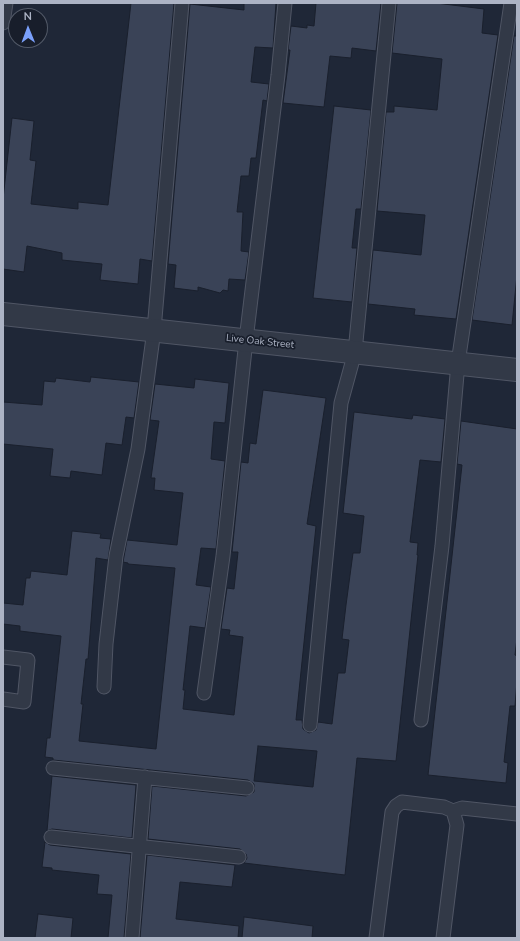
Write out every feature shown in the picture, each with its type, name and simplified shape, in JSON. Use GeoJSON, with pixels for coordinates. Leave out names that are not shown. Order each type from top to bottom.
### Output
{"type":"FeatureCollection","features":[{"type":"Feature","properties":{"kind":"street","name":"Live Oak Street"},"geometry":{"type":"LineString","coordinates":[[3,314],[517,370]]}},
{"type":"Feature","properties":{"kind":"lane"},"geometry":{"type":"LineString","coordinates":[[3,24],[6,3]]}},
{"type":"Feature","properties":{"kind":"lane"},"geometry":{"type":"LineString","coordinates":[[104,687],[106,644],[116,556],[138,449],[154,330],[182,3]]}},
{"type":"Feature","properties":{"kind":"lane"},"geometry":{"type":"LineString","coordinates":[[204,693],[223,556],[246,340],[269,159],[285,3]]}},
{"type":"Feature","properties":{"kind":"lane"},"geometry":{"type":"LineString","coordinates":[[310,725],[342,403],[355,352],[389,3]]}},
{"type":"Feature","properties":{"kind":"lane"},"geometry":{"type":"LineString","coordinates":[[421,720],[442,546],[458,363],[511,3]]}},
{"type":"Feature","properties":{"kind":"lane"},"geometry":{"type":"LineString","coordinates":[[3,657],[28,660],[24,702],[3,700]]}},
{"type":"Feature","properties":{"kind":"lane"},"geometry":{"type":"LineString","coordinates":[[53,768],[247,788]]}},
{"type":"Feature","properties":{"kind":"lane"},"geometry":{"type":"LineString","coordinates":[[132,938],[146,777]]}},
{"type":"Feature","properties":{"kind":"lane"},"geometry":{"type":"LineString","coordinates":[[376,938],[392,812],[396,806],[402,802],[444,807],[453,811],[462,808],[517,814]]}},
{"type":"Feature","properties":{"kind":"lane"},"geometry":{"type":"LineString","coordinates":[[443,938],[457,825],[453,811]]}},
{"type":"Feature","properties":{"kind":"lane"},"geometry":{"type":"LineString","coordinates":[[51,838],[239,856]]}},
{"type":"Feature","properties":{"kind":"building"},"geometry":{"type":"Polygon","coordinates":[[[131,3],[174,3],[152,261],[140,259],[138,284],[100,280],[102,264],[62,260],[62,253],[27,246],[24,272],[3,269],[3,199],[12,118],[34,121],[30,160],[36,161],[31,204],[78,209],[78,202],[108,205],[131,3]]]}},
{"type":"Feature","properties":{"kind":"building"},"geometry":{"type":"Polygon","coordinates":[[[244,3],[276,3],[273,48],[255,47],[251,82],[269,84],[267,101],[263,100],[256,158],[251,158],[249,176],[241,176],[237,212],[243,212],[241,251],[249,252],[245,280],[229,279],[228,291],[223,290],[220,293],[198,287],[198,291],[174,288],[176,265],[168,264],[190,4],[244,10],[244,3]]]}},
{"type":"Feature","properties":{"kind":"building"},"geometry":{"type":"Polygon","coordinates":[[[316,3],[381,3],[376,51],[352,48],[351,58],[330,56],[324,107],[283,103],[290,50],[288,50],[291,26],[307,28],[307,25],[314,26],[316,3]]]}},
{"type":"Feature","properties":{"kind":"building"},"geometry":{"type":"Polygon","coordinates":[[[397,3],[436,3],[484,9],[482,33],[498,35],[456,319],[414,315],[415,309],[368,304],[373,250],[421,255],[425,215],[377,211],[386,112],[394,112],[394,106],[437,110],[442,59],[392,53],[397,3]]]}},
{"type":"Feature","properties":{"kind":"building"},"geometry":{"type":"Polygon","coordinates":[[[514,36],[517,36],[517,275],[512,325],[472,320],[514,36]]]}},
{"type":"Feature","properties":{"kind":"building"},"geometry":{"type":"Polygon","coordinates":[[[334,106],[371,110],[361,209],[356,209],[352,248],[357,248],[352,302],[313,298],[334,106]]]}},
{"type":"Feature","properties":{"kind":"building"},"geometry":{"type":"Polygon","coordinates":[[[91,377],[139,382],[134,418],[126,417],[122,445],[106,443],[102,475],[71,471],[70,478],[50,476],[53,449],[3,444],[3,402],[42,405],[44,381],[55,382],[56,378],[90,382],[91,377]]]}},
{"type":"Feature","properties":{"kind":"building"},"geometry":{"type":"Polygon","coordinates":[[[195,379],[229,383],[225,423],[214,422],[211,459],[225,461],[216,549],[201,548],[196,585],[211,587],[205,628],[190,626],[183,690],[185,690],[183,709],[234,715],[243,637],[229,635],[230,630],[221,629],[227,588],[234,589],[238,552],[232,552],[241,462],[248,463],[250,443],[256,444],[263,390],[326,398],[307,524],[316,526],[296,720],[302,720],[303,729],[309,733],[316,730],[318,722],[332,724],[338,673],[345,673],[349,640],[342,639],[346,605],[353,553],[360,553],[364,516],[343,513],[354,412],[412,419],[413,415],[445,419],[441,462],[420,460],[410,542],[418,543],[418,555],[396,761],[357,758],[345,875],[244,863],[247,858],[246,854],[240,849],[148,839],[152,786],[246,796],[254,792],[254,784],[248,780],[53,760],[53,758],[45,757],[47,738],[50,738],[61,636],[20,631],[20,626],[3,624],[3,603],[23,605],[26,578],[30,578],[31,571],[67,575],[72,531],[101,534],[100,538],[111,539],[108,560],[96,558],[88,659],[86,659],[81,704],[83,704],[79,741],[156,749],[175,568],[128,564],[123,562],[127,540],[177,545],[183,493],[154,490],[155,478],[151,478],[159,421],[150,420],[155,384],[194,388],[195,379]],[[258,746],[254,781],[313,787],[317,751],[258,746]]]}},
{"type":"Feature","properties":{"kind":"building"},"geometry":{"type":"Polygon","coordinates":[[[461,421],[517,429],[517,638],[515,655],[517,656],[517,681],[515,706],[510,706],[504,762],[508,763],[506,783],[428,775],[462,465],[457,464],[461,421]]]}},
{"type":"Feature","properties":{"kind":"building"},"geometry":{"type":"Polygon","coordinates":[[[52,776],[136,785],[132,838],[52,829],[47,831],[52,776]]]}},
{"type":"Feature","properties":{"kind":"building"},"geometry":{"type":"Polygon","coordinates":[[[45,842],[50,845],[131,854],[124,938],[108,938],[112,895],[97,894],[99,875],[52,870],[52,868],[42,867],[45,842]]]}},
{"type":"Feature","properties":{"kind":"building"},"geometry":{"type":"Polygon","coordinates":[[[147,855],[235,865],[232,887],[180,882],[176,919],[239,926],[238,938],[140,938],[147,855]]]}},
{"type":"Feature","properties":{"kind":"building"},"geometry":{"type":"Polygon","coordinates":[[[38,914],[73,918],[71,938],[35,938],[38,914]]]}},
{"type":"Feature","properties":{"kind":"building"},"geometry":{"type":"Polygon","coordinates":[[[244,917],[313,926],[312,938],[242,938],[244,917]]]}}]}
